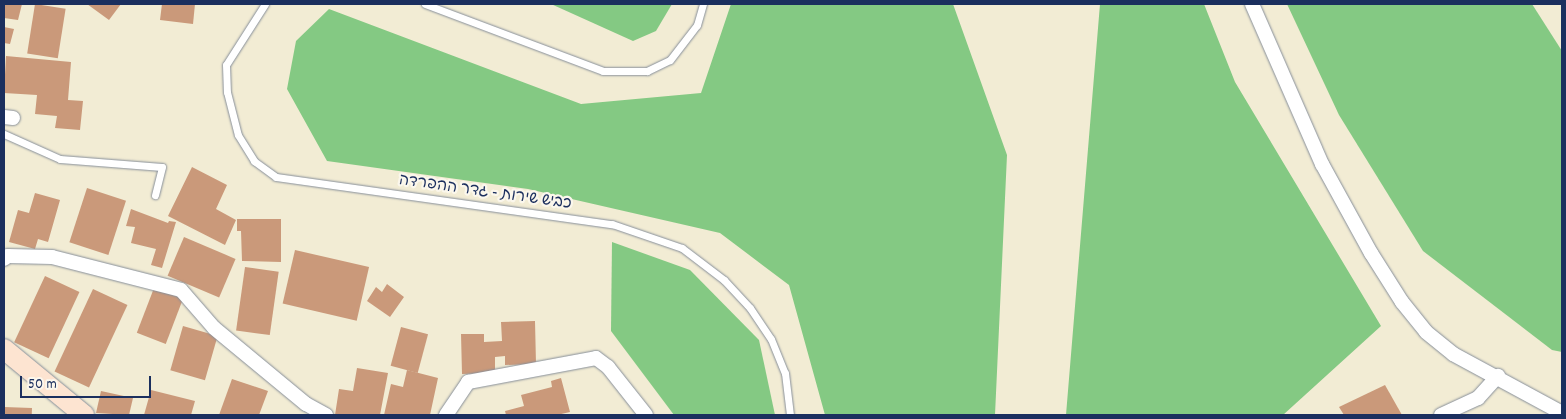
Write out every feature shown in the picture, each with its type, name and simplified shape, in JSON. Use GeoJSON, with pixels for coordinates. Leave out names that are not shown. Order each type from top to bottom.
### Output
{"type":"FeatureCollection","features":[{"type":"Feature","properties":{"kind":"main road"},"geometry":{"type":"LineString","coordinates":[[4,349],[84,415]]}},
{"type":"Feature","properties":{"kind":"street"},"geometry":{"type":"LineString","coordinates":[[1252,4],[1322,164],[1371,253],[1402,302],[1426,332],[1453,354],[1498,376],[1562,413]]}},
{"type":"Feature","properties":{"kind":"street"},"geometry":{"type":"LineString","coordinates":[[4,259],[8,256],[52,257],[181,290],[214,328],[306,404],[326,415]]}},
{"type":"Feature","properties":{"kind":"street"},"geometry":{"type":"LineString","coordinates":[[446,415],[468,382],[596,358],[608,367],[646,415]]}},
{"type":"Feature","properties":{"kind":"street"},"geometry":{"type":"LineString","coordinates":[[1441,415],[1478,398],[1498,376]]}},
{"type":"Feature","properties":{"kind":"lane","name":"כביש שירות - גדר ההפרדה"},"geometry":{"type":"LineString","coordinates":[[265,4],[245,31],[226,65],[227,92],[238,135],[254,161],[276,177],[612,224],[682,248],[724,280],[750,308],[771,339],[786,373],[790,415]]}},
{"type":"Feature","properties":{"kind":"lane"},"geometry":{"type":"LineString","coordinates":[[425,4],[602,71],[647,71],[670,60],[697,25],[703,4]]}},
{"type":"Feature","properties":{"kind":"lane"},"geometry":{"type":"LineString","coordinates":[[4,134],[60,159],[162,167],[155,195]]}},
{"type":"Feature","properties":{"kind":"green space"},"geometry":{"type":"Polygon","coordinates":[[[551,4],[672,4],[656,31],[633,41],[551,4]]]}},
{"type":"Feature","properties":{"kind":"green space"},"geometry":{"type":"Polygon","coordinates":[[[731,4],[953,4],[1007,155],[995,415],[825,415],[789,285],[720,233],[528,189],[327,161],[287,89],[296,41],[329,9],[581,104],[701,93],[731,4]]]}},
{"type":"Feature","properties":{"kind":"green space"},"geometry":{"type":"Polygon","coordinates":[[[1100,4],[1204,4],[1235,82],[1381,326],[1283,415],[1066,415],[1100,4]]]}},
{"type":"Feature","properties":{"kind":"green space"},"geometry":{"type":"Polygon","coordinates":[[[1287,4],[1532,4],[1562,51],[1562,352],[1552,350],[1423,251],[1339,115],[1287,4]]]}},
{"type":"Feature","properties":{"kind":"green space"},"geometry":{"type":"Polygon","coordinates":[[[612,242],[690,270],[759,340],[775,415],[674,415],[611,331],[612,242]]]}},
{"type":"Feature","properties":{"kind":"building"},"geometry":{"type":"Polygon","coordinates":[[[4,4],[22,4],[18,20],[4,18],[4,4]]]}},
{"type":"Feature","properties":{"kind":"building"},"geometry":{"type":"Polygon","coordinates":[[[35,4],[66,9],[58,58],[27,53],[35,4]]]}},
{"type":"Feature","properties":{"kind":"building"},"geometry":{"type":"Polygon","coordinates":[[[87,4],[121,4],[109,20],[87,4]]]}},
{"type":"Feature","properties":{"kind":"building"},"geometry":{"type":"Polygon","coordinates":[[[162,4],[195,4],[193,24],[160,20],[162,4]]]}},
{"type":"Feature","properties":{"kind":"building"},"geometry":{"type":"Polygon","coordinates":[[[4,27],[14,29],[10,44],[4,43],[4,27]]]}},
{"type":"Feature","properties":{"kind":"building"},"geometry":{"type":"Polygon","coordinates":[[[6,56],[71,62],[68,100],[83,101],[80,130],[55,128],[57,116],[35,114],[37,95],[4,93],[6,56]]]}},
{"type":"Feature","properties":{"kind":"building"},"geometry":{"type":"Polygon","coordinates":[[[192,167],[227,185],[216,209],[236,220],[225,245],[168,216],[192,167]]]}},
{"type":"Feature","properties":{"kind":"building"},"geometry":{"type":"Polygon","coordinates":[[[87,188],[126,201],[108,255],[69,242],[87,188]]]}},
{"type":"Feature","properties":{"kind":"building"},"geometry":{"type":"Polygon","coordinates":[[[35,193],[60,200],[48,242],[38,239],[35,249],[9,242],[18,210],[29,213],[35,193]]]}},
{"type":"Feature","properties":{"kind":"building"},"geometry":{"type":"Polygon","coordinates":[[[131,209],[168,223],[169,221],[176,222],[162,268],[151,265],[156,249],[131,243],[135,227],[126,226],[131,209]]]}},
{"type":"Feature","properties":{"kind":"building"},"geometry":{"type":"Polygon","coordinates":[[[237,219],[281,219],[281,262],[242,261],[241,231],[237,231],[237,219]]]}},
{"type":"Feature","properties":{"kind":"building"},"geometry":{"type":"Polygon","coordinates":[[[184,237],[236,259],[219,298],[168,276],[184,237]]]}},
{"type":"Feature","properties":{"kind":"building"},"geometry":{"type":"Polygon","coordinates":[[[295,250],[369,267],[357,321],[283,304],[295,250]]]}},
{"type":"Feature","properties":{"kind":"building"},"geometry":{"type":"Polygon","coordinates":[[[245,267],[279,272],[270,335],[236,330],[245,267]]]}},
{"type":"Feature","properties":{"kind":"building"},"geometry":{"type":"Polygon","coordinates":[[[45,276],[79,292],[49,358],[14,342],[45,276]]]}},
{"type":"Feature","properties":{"kind":"building"},"geometry":{"type":"Polygon","coordinates":[[[387,284],[404,297],[390,317],[367,301],[376,287],[382,292],[387,284]]]}},
{"type":"Feature","properties":{"kind":"building"},"geometry":{"type":"Polygon","coordinates":[[[154,288],[183,299],[166,344],[137,333],[154,288]]]}},
{"type":"Feature","properties":{"kind":"building"},"geometry":{"type":"Polygon","coordinates":[[[93,289],[127,305],[89,388],[55,371],[93,289]]]}},
{"type":"Feature","properties":{"kind":"building"},"geometry":{"type":"Polygon","coordinates":[[[535,321],[536,364],[505,365],[505,356],[495,357],[495,373],[462,374],[461,334],[484,334],[484,342],[502,341],[501,322],[535,321]]]}},
{"type":"Feature","properties":{"kind":"building"},"geometry":{"type":"Polygon","coordinates":[[[183,326],[218,336],[205,380],[170,370],[183,326]]]}},
{"type":"Feature","properties":{"kind":"building"},"geometry":{"type":"Polygon","coordinates":[[[401,327],[428,334],[418,373],[391,366],[401,327]]]}},
{"type":"Feature","properties":{"kind":"building"},"geometry":{"type":"Polygon","coordinates":[[[357,368],[388,373],[380,415],[335,415],[339,389],[353,391],[357,368]]]}},
{"type":"Feature","properties":{"kind":"building"},"geometry":{"type":"Polygon","coordinates":[[[407,370],[438,378],[430,415],[384,415],[391,384],[403,387],[407,370]]]}},
{"type":"Feature","properties":{"kind":"building"},"geometry":{"type":"Polygon","coordinates":[[[561,378],[570,412],[557,415],[506,415],[505,411],[524,406],[521,395],[552,387],[551,381],[561,378]]]}},
{"type":"Feature","properties":{"kind":"building"},"geometry":{"type":"Polygon","coordinates":[[[232,379],[268,391],[259,415],[219,415],[232,379]]]}},
{"type":"Feature","properties":{"kind":"building"},"geometry":{"type":"Polygon","coordinates":[[[1385,385],[1402,415],[1344,415],[1339,407],[1385,385]]]}},
{"type":"Feature","properties":{"kind":"building"},"geometry":{"type":"Polygon","coordinates":[[[151,390],[195,401],[191,415],[144,415],[151,390]]]}},
{"type":"Feature","properties":{"kind":"building"},"geometry":{"type":"Polygon","coordinates":[[[101,391],[133,398],[129,415],[96,413],[101,391]]]}},
{"type":"Feature","properties":{"kind":"building"},"geometry":{"type":"Polygon","coordinates":[[[4,407],[32,408],[32,415],[4,415],[4,407]]]}}]}
